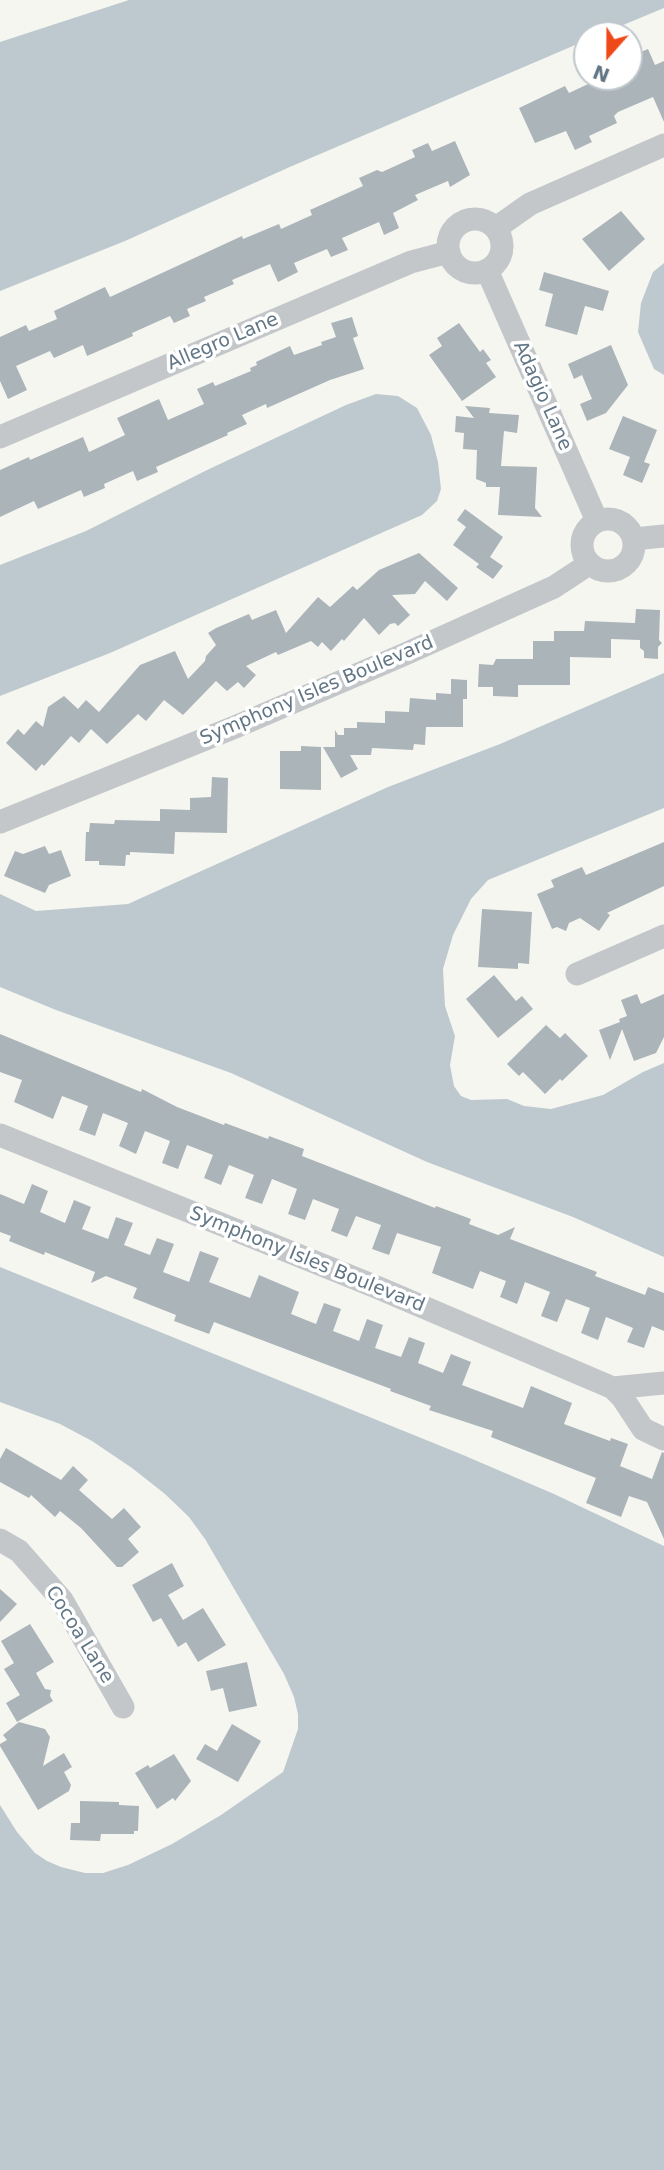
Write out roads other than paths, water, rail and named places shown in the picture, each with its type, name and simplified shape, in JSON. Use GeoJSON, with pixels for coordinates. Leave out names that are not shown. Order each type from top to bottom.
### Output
{"type":"FeatureCollection","features":[{"type":"Feature","properties":{"kind":"street"},"geometry":{"type":"LineString","coordinates":[[496,228],[530,204],[664,145]]}},
{"type":"Feature","properties":{"kind":"street"},"geometry":{"type":"LineString","coordinates":[[480,219],[496,228],[501,236],[501,254],[497,263],[487,270],[475,273],[467,272],[454,262],[449,252],[452,232],[463,221],[480,219]]}},
{"type":"Feature","properties":{"kind":"street","name":"Allegro Lane"},"geometry":{"type":"LineString","coordinates":[[0,437],[411,262],[449,252]]}},
{"type":"Feature","properties":{"kind":"street","name":"Adagio Lane"},"geometry":{"type":"LineString","coordinates":[[487,270],[597,521]]}},
{"type":"Feature","properties":{"kind":"street"},"geometry":{"type":"LineString","coordinates":[[617,520],[630,531],[634,539],[632,557],[619,569],[603,572],[584,558],[581,542],[587,528],[597,521],[617,520]]}},
{"type":"Feature","properties":{"kind":"street"},"geometry":{"type":"LineString","coordinates":[[634,539],[664,537]]}},
{"type":"Feature","properties":{"kind":"street","name":"Symphony Isles Boulevard"},"geometry":{"type":"LineString","coordinates":[[0,822],[390,661],[554,587],[589,564]]}},
{"type":"Feature","properties":{"kind":"street"},"geometry":{"type":"LineString","coordinates":[[577,974],[664,936]]}},
{"type":"Feature","properties":{"kind":"street","name":"Symphony Isles Boulevard"},"geometry":{"type":"LineString","coordinates":[[0,1135],[374,1286],[612,1388],[622,1397],[643,1429],[664,1439]]}},
{"type":"Feature","properties":{"kind":"street","name":"Symphony Isles Boulevard"},"geometry":{"type":"LineString","coordinates":[[612,1388],[664,1383]]}},
{"type":"Feature","properties":{"kind":"street","name":"Cocoa Lane"},"geometry":{"type":"LineString","coordinates":[[0,1539],[19,1551],[62,1600],[123,1707]]}}]}
